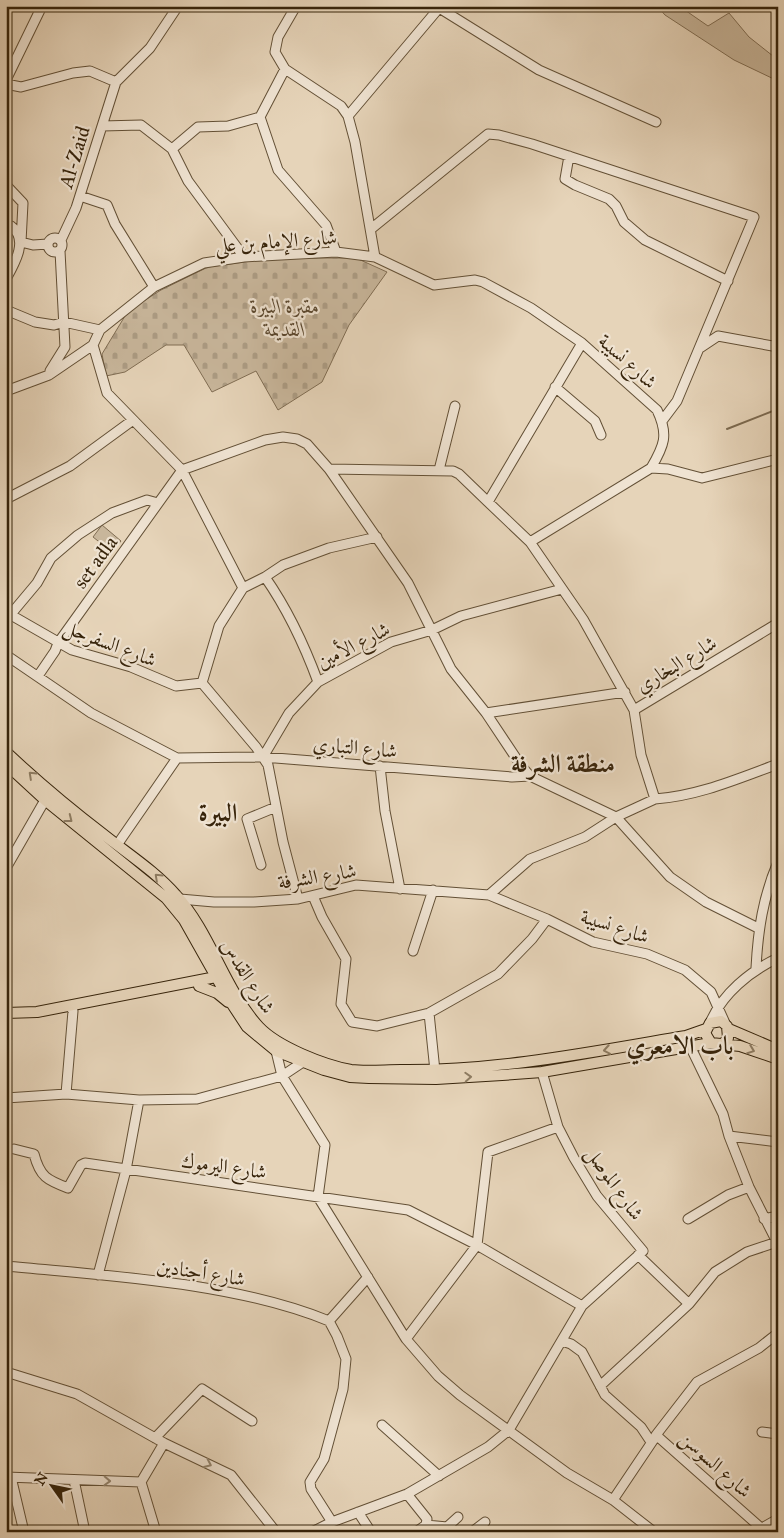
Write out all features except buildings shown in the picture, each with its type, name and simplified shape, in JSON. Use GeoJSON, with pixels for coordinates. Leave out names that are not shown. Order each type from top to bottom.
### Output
{"type":"FeatureCollection","features":[{"type":"Feature","properties":{"kind":"main road","name":"شارع القدس"},"geometry":{"type":"LineString","coordinates":[[6,752],[47,796],[156,874],[180,899],[191,916],[221,976],[233,1006],[247,1027],[276,1051],[324,1070],[350,1077],[542,1072],[710,1043]]}},
{"type":"Feature","properties":{"kind":"main road","name":"شارع القدس"},"geometry":{"type":"LineString","coordinates":[[6,764],[47,796],[166,898],[184,920],[208,960],[260,1028],[284,1045],[309,1057],[352,1070],[436,1075],[545,1060],[686,1036],[708,1026]]}},
{"type":"Feature","properties":{"kind":"main road"},"geometry":{"type":"LineString","coordinates":[[198,984],[208,960]]}},
{"type":"Feature","properties":{"kind":"main road"},"geometry":{"type":"LineString","coordinates":[[6,1013],[72,1008],[198,984],[221,976]]}},
{"type":"Feature","properties":{"kind":"main road"},"geometry":{"type":"LineString","coordinates":[[198,984],[217,992],[233,1006]]}},
{"type":"Feature","properties":{"kind":"main road"},"geometry":{"type":"LineString","coordinates":[[6,1019],[39,1018],[72,1008]]}},
{"type":"Feature","properties":{"kind":"main road"},"geometry":{"type":"LineString","coordinates":[[778,1050],[718,1021],[708,1026],[706,1036],[710,1043],[740,1046],[778,1060]]}},
{"type":"Feature","properties":{"kind":"main road"},"geometry":{"type":"LineString","coordinates":[[723,1044],[728,1038],[727,1026]]}},
{"type":"Feature","properties":{"kind":"street"},"geometry":{"type":"LineString","coordinates":[[6,80],[42,6]]}},
{"type":"Feature","properties":{"kind":"street"},"geometry":{"type":"LineString","coordinates":[[6,84],[21,87],[73,73],[90,71],[116,82],[150,48],[178,6]]}},
{"type":"Feature","properties":{"kind":"street"},"geometry":{"type":"LineString","coordinates":[[296,6],[278,37],[274,52],[285,69],[341,106],[348,116],[355,142],[375,258]]}},
{"type":"Feature","properties":{"kind":"street"},"geometry":{"type":"LineString","coordinates":[[348,116],[438,7],[539,70],[656,122]]}},
{"type":"Feature","properties":{"kind":"street"},"geometry":{"type":"LineString","coordinates":[[285,69],[260,117],[278,170],[326,225],[336,252]]}},
{"type":"Feature","properties":{"kind":"street","name":"Al-Zaid"},"geometry":{"type":"LineString","coordinates":[[61,240],[71,223],[116,82]]}},
{"type":"Feature","properties":{"kind":"street"},"geometry":{"type":"LineString","coordinates":[[172,148],[198,127],[228,126],[260,117]]}},
{"type":"Feature","properties":{"kind":"street"},"geometry":{"type":"LineString","coordinates":[[102,126],[141,125],[172,148],[188,181],[244,257]]}},
{"type":"Feature","properties":{"kind":"street"},"geometry":{"type":"LineString","coordinates":[[371,229],[488,134],[499,134],[754,217],[677,401],[662,421],[664,434],[662,448],[651,468],[530,542]]}},
{"type":"Feature","properties":{"kind":"street"},"geometry":{"type":"LineString","coordinates":[[568,156],[565,179],[609,199],[616,206],[624,222],[645,240],[728,282]]}},
{"type":"Feature","properties":{"kind":"street"},"geometry":{"type":"LineString","coordinates":[[6,185],[23,203],[24,213],[21,242],[14,265],[6,279]]}},
{"type":"Feature","properties":{"kind":"street"},"geometry":{"type":"LineString","coordinates":[[80,196],[106,205],[115,224],[154,287]]}},
{"type":"Feature","properties":{"kind":"street"},"geometry":{"type":"LineString","coordinates":[[21,242],[17,230],[9,227],[24,213]]}},
{"type":"Feature","properties":{"kind":"street"},"geometry":{"type":"LineString","coordinates":[[48,244],[52,238],[61,240],[62,244],[60,251],[65,347],[49,375]]}},
{"type":"Feature","properties":{"kind":"street"},"geometry":{"type":"LineString","coordinates":[[21,242],[33,245],[48,244]]}},
{"type":"Feature","properties":{"kind":"street"},"geometry":{"type":"LineString","coordinates":[[48,244],[51,251],[60,251]]}},
{"type":"Feature","properties":{"kind":"street","name":"شارع الإمام بن علي"},"geometry":{"type":"LineString","coordinates":[[100,330],[154,287],[204,263],[244,257],[336,252],[375,258],[434,285],[475,280],[483,282],[531,308],[582,343]]}},
{"type":"Feature","properties":{"kind":"street"},"geometry":{"type":"LineString","coordinates":[[6,310],[35,322],[54,325],[64,322],[100,330],[92,344],[49,375],[6,391]]}},
{"type":"Feature","properties":{"kind":"street"},"geometry":{"type":"LineString","coordinates":[[700,348],[718,336],[778,347]]}},
{"type":"Feature","properties":{"kind":"street","name":"شارع نسيبة"},"geometry":{"type":"LineString","coordinates":[[488,502],[582,343],[651,404],[662,421]]}},
{"type":"Feature","properties":{"kind":"street"},"geometry":{"type":"LineString","coordinates":[[92,344],[107,393],[182,470],[242,588]]}},
{"type":"Feature","properties":{"kind":"street"},"geometry":{"type":"LineString","coordinates":[[555,387],[595,421],[600,435]]}},
{"type":"Feature","properties":{"kind":"street"},"geometry":{"type":"LineString","coordinates":[[439,470],[455,406]]}},
{"type":"Feature","properties":{"kind":"street"},"geometry":{"type":"LineString","coordinates":[[6,499],[70,466],[133,420]]}},
{"type":"Feature","properties":{"kind":"street"},"geometry":{"type":"LineString","coordinates":[[182,470],[265,440],[284,437],[297,439],[307,444],[329,469],[377,537],[408,584],[451,669],[486,713],[530,776],[616,817],[670,878],[706,902],[758,928]]}},
{"type":"Feature","properties":{"kind":"street"},"geometry":{"type":"LineString","coordinates":[[651,468],[668,469],[702,478],[778,459]]}},
{"type":"Feature","properties":{"kind":"street"},"geometry":{"type":"LineString","coordinates":[[329,469],[439,470],[459,474],[530,542],[583,619],[634,710]]}},
{"type":"Feature","properties":{"kind":"street","name":"set adla"},"geometry":{"type":"LineString","coordinates":[[38,676],[55,651],[58,643],[182,470]]}},
{"type":"Feature","properties":{"kind":"street"},"geometry":{"type":"LineString","coordinates":[[8,617],[37,583],[51,558],[78,536],[112,513],[148,500],[158,503]]}},
{"type":"Feature","properties":{"kind":"street"},"geometry":{"type":"LineString","coordinates":[[298,898],[283,842],[268,766],[263,757],[202,683],[219,626],[242,588],[265,577],[283,565],[329,548],[377,537]]}},
{"type":"Feature","properties":{"kind":"street"},"geometry":{"type":"LineString","coordinates":[[265,577],[284,604],[307,653],[318,682]]}},
{"type":"Feature","properties":{"kind":"street"},"geometry":{"type":"LineString","coordinates":[[432,630],[461,616],[562,589]]}},
{"type":"Feature","properties":{"kind":"street","name":"شارع السفرجل"},"geometry":{"type":"LineString","coordinates":[[8,617],[72,650],[131,667],[176,686],[202,683]]}},
{"type":"Feature","properties":{"kind":"street","name":"شارع البخاري"},"geometry":{"type":"LineString","coordinates":[[654,799],[641,755],[634,710],[778,623]]}},
{"type":"Feature","properties":{"kind":"street","name":"شارع الأمين"},"geometry":{"type":"LineString","coordinates":[[263,757],[289,713],[318,682],[391,642],[432,630]]}},
{"type":"Feature","properties":{"kind":"street"},"geometry":{"type":"LineString","coordinates":[[6,654],[91,713],[177,758],[117,845]]}},
{"type":"Feature","properties":{"kind":"street"},"geometry":{"type":"LineString","coordinates":[[486,713],[625,692]]}},
{"type":"Feature","properties":{"kind":"street","name":"شارع التباري"},"geometry":{"type":"LineString","coordinates":[[177,758],[263,757],[512,777],[530,776]]}},
{"type":"Feature","properties":{"kind":"street"},"geometry":{"type":"LineString","coordinates":[[489,895],[530,859],[585,837],[616,817],[654,799],[678,797],[713,788],[778,764]]}},
{"type":"Feature","properties":{"kind":"street"},"geometry":{"type":"LineString","coordinates":[[380,766],[385,811],[400,889]]}},
{"type":"Feature","properties":{"kind":"street"},"geometry":{"type":"LineString","coordinates":[[6,868],[47,796]]}},
{"type":"Feature","properties":{"kind":"street"},"geometry":{"type":"LineString","coordinates":[[261,865],[247,819],[276,807]]}},
{"type":"Feature","properties":{"kind":"street"},"geometry":{"type":"LineString","coordinates":[[756,968],[758,928],[768,887],[778,862]]}},
{"type":"Feature","properties":{"kind":"street","name":"شارع الشرفة"},"geometry":{"type":"LineString","coordinates":[[180,899],[242,903],[313,896],[356,885],[489,895]]}},
{"type":"Feature","properties":{"kind":"street"},"geometry":{"type":"LineString","coordinates":[[413,951],[432,890]]}},
{"type":"Feature","properties":{"kind":"street","name":"شارع نسيبة"},"geometry":{"type":"LineString","coordinates":[[489,895],[547,919],[592,942],[647,954],[685,970],[711,992],[727,1026]]}},
{"type":"Feature","properties":{"kind":"street"},"geometry":{"type":"LineString","coordinates":[[313,896],[322,917],[346,959],[341,1004],[352,1022],[377,1026],[429,1012],[498,974],[532,939],[547,919]]}},
{"type":"Feature","properties":{"kind":"street"},"geometry":{"type":"LineString","coordinates":[[191,916],[190,910],[194,906],[214,902]]}},
{"type":"Feature","properties":{"kind":"street"},"geometry":{"type":"LineString","coordinates":[[708,1026],[717,1006],[756,968],[778,958]]}},
{"type":"Feature","properties":{"kind":"street"},"geometry":{"type":"LineString","coordinates":[[66,1094],[72,1008]]}},
{"type":"Feature","properties":{"kind":"street"},"geometry":{"type":"LineString","coordinates":[[429,1012],[436,1075]]}},
{"type":"Feature","properties":{"kind":"street"},"geometry":{"type":"LineString","coordinates":[[600,1386],[688,1304],[715,1272],[747,1252],[777,1243],[749,1187],[729,1136],[723,1114],[690,1046]]}},
{"type":"Feature","properties":{"kind":"street"},"geometry":{"type":"LineString","coordinates":[[276,1051],[282,1076],[325,1145],[318,1197],[406,1339],[438,1376],[567,1473],[613,1500],[654,1532]]}},
{"type":"Feature","properties":{"kind":"street"},"geometry":{"type":"LineString","coordinates":[[6,1098],[66,1094],[139,1100],[197,1099],[282,1076],[303,1062]]}},
{"type":"Feature","properties":{"kind":"street"},"geometry":{"type":"LineString","coordinates":[[406,1339],[477,1245],[488,1152],[558,1127],[542,1072]]}},
{"type":"Feature","properties":{"kind":"street"},"geometry":{"type":"LineString","coordinates":[[98,1275],[126,1170],[139,1100]]}},
{"type":"Feature","properties":{"kind":"street","name":"شارع الموصل"},"geometry":{"type":"LineString","coordinates":[[558,1127],[597,1196],[643,1251],[638,1255]]}},
{"type":"Feature","properties":{"kind":"street"},"geometry":{"type":"LineString","coordinates":[[729,1136],[778,1142]]}},
{"type":"Feature","properties":{"kind":"street","name":"شارع اليرموك"},"geometry":{"type":"LineString","coordinates":[[14,1149],[34,1154],[38,1167],[45,1177],[68,1188],[81,1165],[85,1163],[318,1197]]}},
{"type":"Feature","properties":{"kind":"street"},"geometry":{"type":"LineString","coordinates":[[688,1219],[728,1195],[749,1187]]}},
{"type":"Feature","properties":{"kind":"street"},"geometry":{"type":"LineString","coordinates":[[318,1197],[408,1210],[477,1245],[582,1306]]}},
{"type":"Feature","properties":{"kind":"street"},"geometry":{"type":"LineString","coordinates":[[764,1219],[778,1216]]}},
{"type":"Feature","properties":{"kind":"street"},"geometry":{"type":"LineString","coordinates":[[312,1532],[332,1522],[407,1494],[488,1447],[509,1430],[582,1306],[638,1255],[688,1304]]}},
{"type":"Feature","properties":{"kind":"street","name":"شارع أجنادين"},"geometry":{"type":"LineString","coordinates":[[6,1266],[98,1275],[210,1290],[298,1308],[329,1321]]}},
{"type":"Feature","properties":{"kind":"street"},"geometry":{"type":"LineString","coordinates":[[332,1522],[311,1489],[310,1482],[324,1459],[344,1388],[346,1359],[329,1321],[368,1278]]}},
{"type":"Feature","properties":{"kind":"street","name":"شارع السوسن"},"geometry":{"type":"LineString","coordinates":[[757,1529],[654,1439],[697,1382],[759,1348],[778,1333]]}},
{"type":"Feature","properties":{"kind":"street"},"geometry":{"type":"LineString","coordinates":[[562,1341],[571,1344],[582,1352],[605,1395],[654,1439],[613,1500]]}},
{"type":"Feature","properties":{"kind":"street"},"geometry":{"type":"LineString","coordinates":[[6,1372],[77,1394],[159,1441],[231,1475],[276,1532]]}},
{"type":"Feature","properties":{"kind":"street"},"geometry":{"type":"LineString","coordinates":[[156,1532],[141,1482],[159,1441],[202,1389],[252,1421]]}},
{"type":"Feature","properties":{"kind":"street"},"geometry":{"type":"LineString","coordinates":[[382,1425],[439,1476]]}},
{"type":"Feature","properties":{"kind":"street"},"geometry":{"type":"LineString","coordinates":[[762,1432],[778,1434]]}},
{"type":"Feature","properties":{"kind":"street"},"geometry":{"type":"LineString","coordinates":[[24,1532],[8,1477],[141,1482]]}},
{"type":"Feature","properties":{"kind":"street"},"geometry":{"type":"LineString","coordinates":[[74,1480],[85,1532]]}},
{"type":"Feature","properties":{"kind":"street"},"geometry":{"type":"LineString","coordinates":[[407,1494],[427,1519],[426,1525]]}},
{"type":"Feature","properties":{"kind":"street"},"geometry":{"type":"LineString","coordinates":[[358,1512],[371,1532]]}},
{"type":"Feature","properties":{"kind":"street"},"geometry":{"type":"LineString","coordinates":[[416,1532],[426,1525],[447,1527],[458,1517]]}},
{"type":"Feature","properties":{"kind":"street"},"geometry":{"type":"LineString","coordinates":[[757,1529],[778,1519]]}},
{"type":"Feature","properties":{"kind":"street"},"geometry":{"type":"LineString","coordinates":[[472,1532],[484,1522]]}},
{"type":"Feature","properties":{"kind":"green space"},"geometry":{"type":"Polygon","coordinates":[[[657,6],[679,6],[708,26],[729,13],[749,37],[778,60],[778,81],[734,60],[665,15],[657,6]]]}},
{"type":"Feature","properties":{"kind":"green space","name":"مقبرة البيرة القديمة"},"geometry":{"type":"Polygon","coordinates":[[[274,258],[356,258],[387,272],[349,325],[322,382],[278,410],[256,371],[212,392],[184,345],[166,345],[125,372],[106,376],[102,354],[128,311],[161,290],[208,267],[274,258]]]}},
{"type":"Feature","properties":{"kind":"green space"},"geometry":{"type":"Polygon","coordinates":[[[102,525],[121,541],[112,552],[93,537],[102,525]]]}},
{"type":"Feature","properties":{"kind":"waterway"},"geometry":{"type":"LineString","coordinates":[[727,429],[778,409]]}},
{"type":"Feature","properties":{"kind":"district","name":"منطقة الشرفة"},"geometry":{"type":"Point","coordinates":[563,763]}},
{"type":"Feature","properties":{"kind":"district","name":"البيرة"},"geometry":{"type":"Point","coordinates":[218,812]}},
{"type":"Feature","properties":{"kind":"district","name":"باب الامعري"},"geometry":{"type":"Point","coordinates":[680,1045]}}]}
